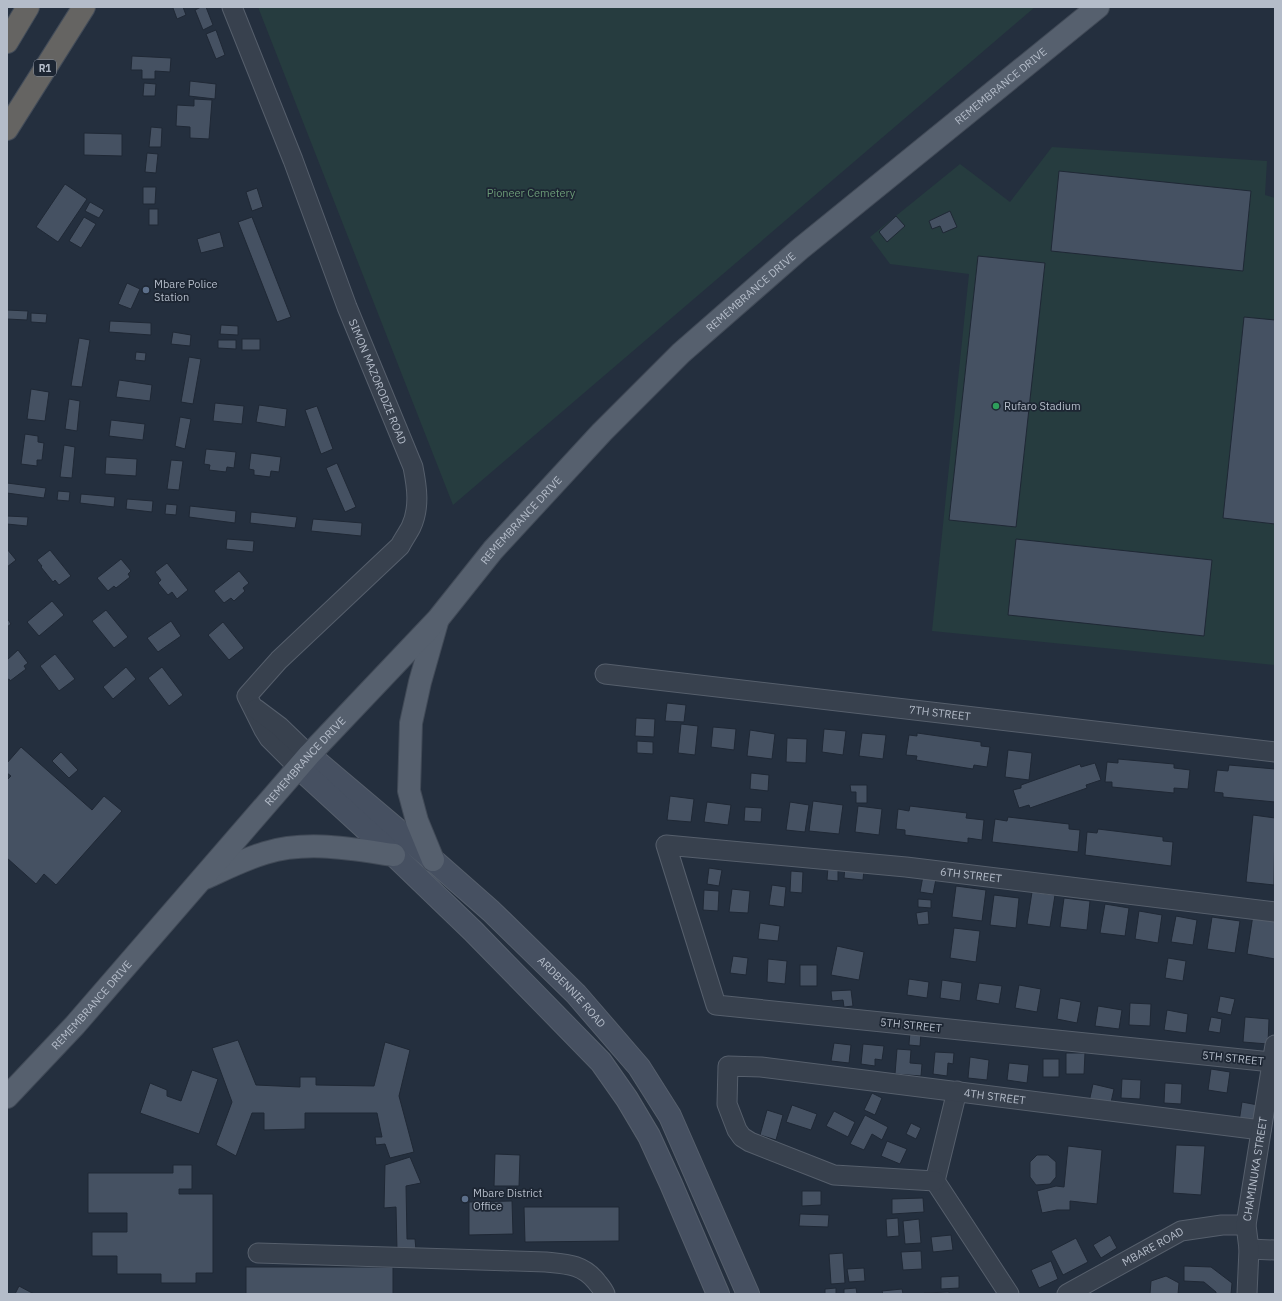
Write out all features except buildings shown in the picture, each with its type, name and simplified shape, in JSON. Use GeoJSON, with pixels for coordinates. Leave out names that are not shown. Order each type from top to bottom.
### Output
{"type":"FeatureCollection","features":[{"type":"Feature","properties":{"kind":"highway"},"geometry":{"type":"LineString","coordinates":[[7,42],[28,7]]}},
{"type":"Feature","properties":{"kind":"highway","name":"R1"},"geometry":{"type":"LineString","coordinates":[[7,129],[84,7]]}},
{"type":"Feature","properties":{"kind":"main road","name":"REMEMBRANCE DRIVE"},"geometry":{"type":"LineString","coordinates":[[7,1097],[75,1026],[200,880],[304,762],[438,619],[498,545],[602,432],[681,354],[800,249],[1098,7]]}},
{"type":"Feature","properties":{"kind":"main road"},"geometry":{"type":"LineString","coordinates":[[433,860],[417,821],[410,791],[411,723],[420,682],[438,619]]}},
{"type":"Feature","properties":{"kind":"main road"},"geometry":{"type":"LineString","coordinates":[[304,762],[394,855],[478,936],[601,1062],[627,1099],[648,1136],[671,1184],[718,1294]]}},
{"type":"Feature","properties":{"kind":"main road","name":"ARDBENNIE ROAD"},"geometry":{"type":"LineString","coordinates":[[304,762],[433,860],[491,911],[576,994],[639,1067],[670,1116],[748,1294]]}},
{"type":"Feature","properties":{"kind":"main road"},"geometry":{"type":"LineString","coordinates":[[200,880],[266,852],[295,847],[336,847],[394,855]]}},
{"type":"Feature","properties":{"kind":"street","name":"SIMON MAZORODZE ROAD"},"geometry":{"type":"LineString","coordinates":[[232,7],[293,160],[347,307],[413,467],[417,486],[417,506],[411,526],[400,546],[279,660],[247,696],[253,706],[280,728],[304,762]]}},
{"type":"Feature","properties":{"kind":"street","name":"7TH STREET"},"geometry":{"type":"LineString","coordinates":[[605,674],[1275,752]]}},
{"type":"Feature","properties":{"kind":"street","name":"6TH STREET"},"geometry":{"type":"LineString","coordinates":[[666,845],[906,866],[1275,912]]}},
{"type":"Feature","properties":{"kind":"street","name":"5TH STREET"},"geometry":{"type":"LineString","coordinates":[[666,845],[716,1005],[1274,1054]]}},
{"type":"Feature","properties":{"kind":"street","name":"CHAMINUKA STREET"},"geometry":{"type":"LineString","coordinates":[[1247,1294],[1249,1249],[1246,1225],[1274,1054]]}},
{"type":"Feature","properties":{"kind":"street","name":"4TH STREET"},"geometry":{"type":"LineString","coordinates":[[935,1181],[834,1175],[750,1142],[742,1137],[737,1130],[727,1104],[728,1066],[761,1067],[1261,1130]]}},
{"type":"Feature","properties":{"kind":"street"},"geometry":{"type":"LineString","coordinates":[[957,1091],[935,1181],[1008,1294]]}},
{"type":"Feature","properties":{"kind":"street","name":"MBARE ROAD"},"geometry":{"type":"LineString","coordinates":[[1067,1294],[1181,1231],[1222,1225],[1246,1225]]}},
{"type":"Feature","properties":{"kind":"street"},"geometry":{"type":"LineString","coordinates":[[1249,1249],[1275,1250]]}},
{"type":"Feature","properties":{"kind":"street"},"geometry":{"type":"LineString","coordinates":[[258,1253],[538,1262],[571,1265],[585,1270],[604,1290],[605,1294]]}},
{"type":"Feature","properties":{"kind":"green space","name":"Pioneer Cemetery"},"geometry":{"type":"Polygon","coordinates":[[[258,7],[1035,7],[453,505],[258,7]]]}},
{"type":"Feature","properties":{"kind":"green space","name":"Rufaro Stadium"},"geometry":{"type":"Polygon","coordinates":[[[1052,147],[1267,161],[1265,195],[1275,198],[1275,665],[932,631],[969,274],[890,264],[870,237],[960,164],[1010,202],[1052,147]]]}},
{"type":"Feature","properties":{"kind":"place","name":"Mbare Police Station"},"geometry":{"type":"Point","coordinates":[146,290]}},
{"type":"Feature","properties":{"kind":"place","name":"Rufaro Stadium"},"geometry":{"type":"Point","coordinates":[996,406]}},
{"type":"Feature","properties":{"kind":"place","name":"Mbare District Office"},"geometry":{"type":"Point","coordinates":[465,1199]}}]}
